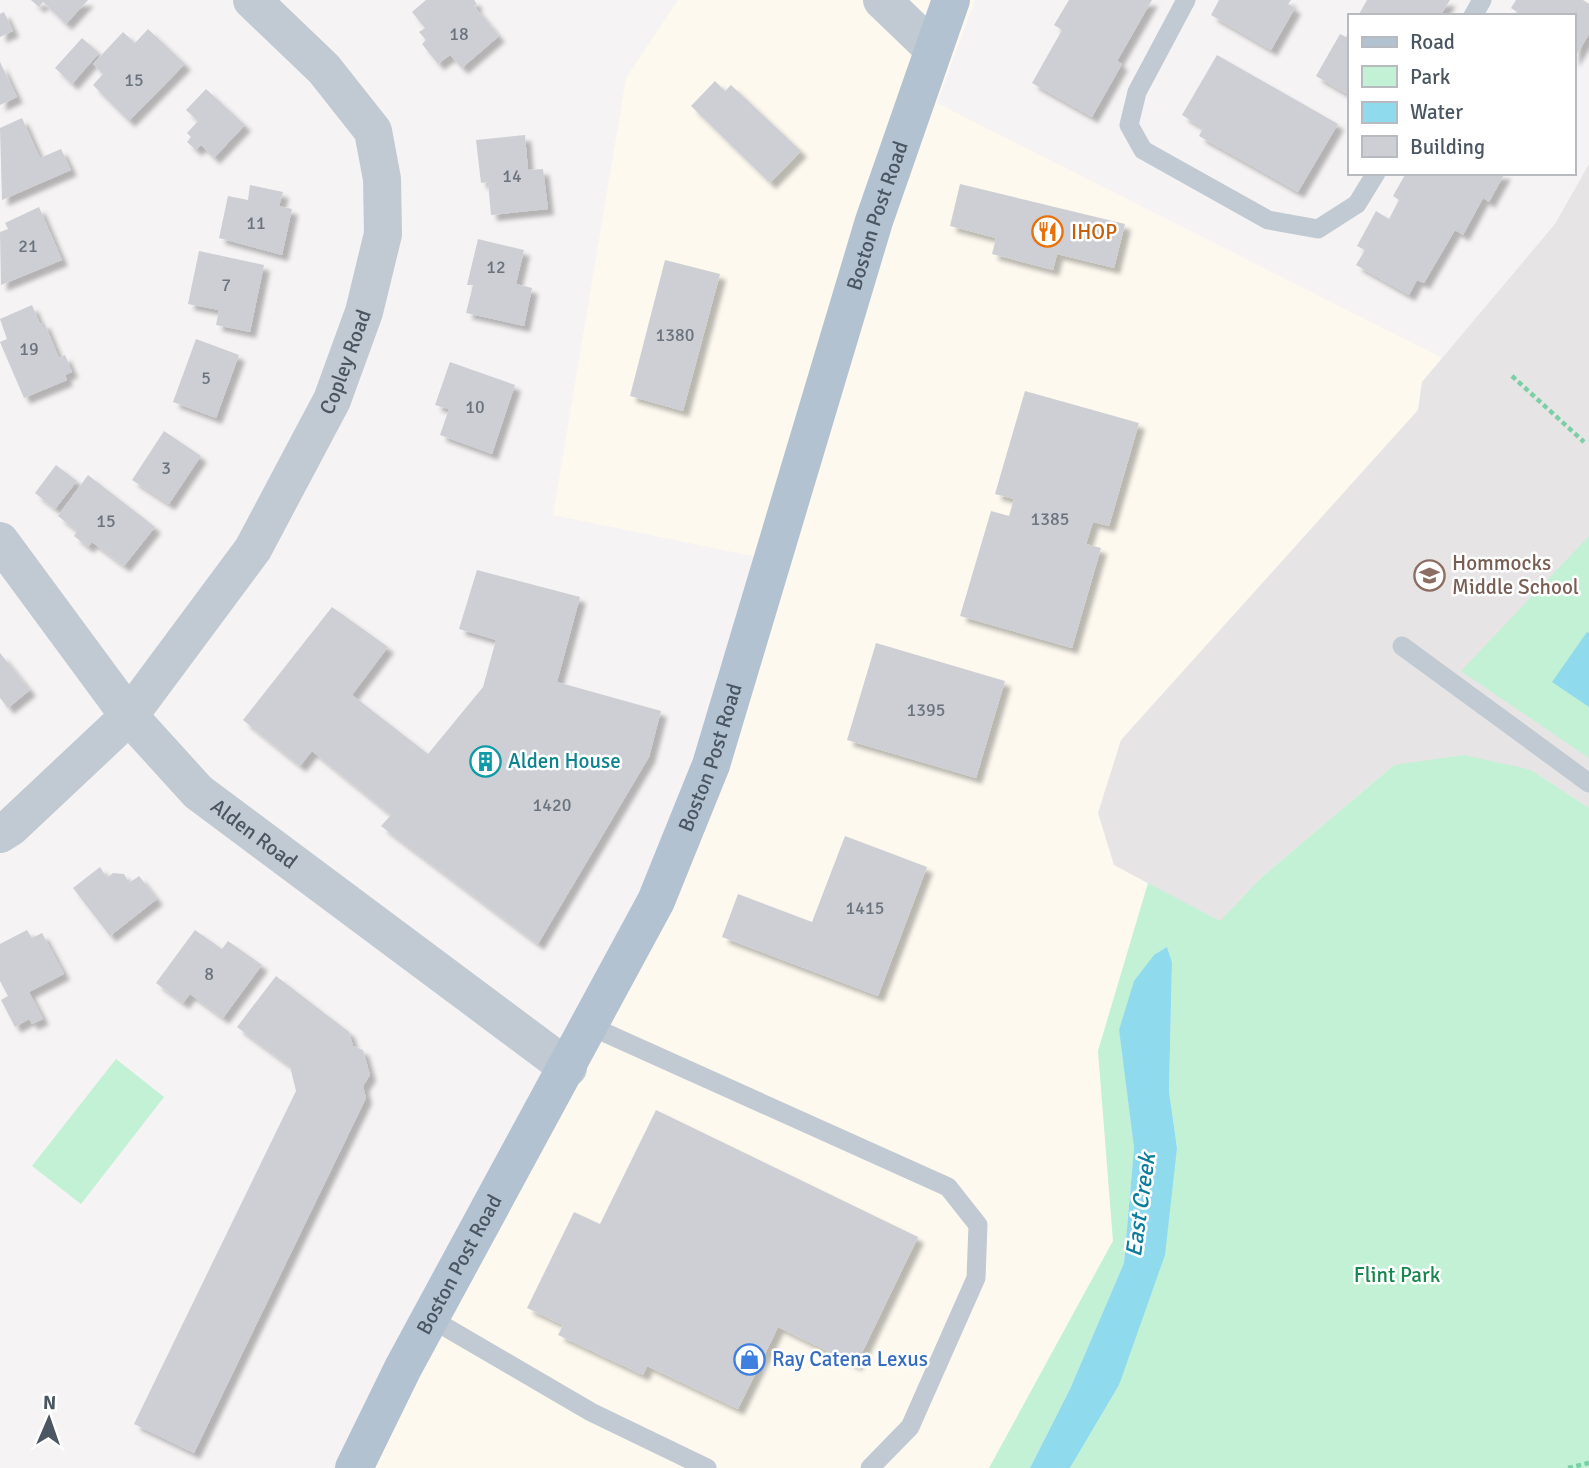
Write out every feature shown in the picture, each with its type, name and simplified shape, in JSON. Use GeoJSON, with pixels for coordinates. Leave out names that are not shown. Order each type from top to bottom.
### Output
{"type":"FeatureCollection","features":[{"type":"Feature","properties":{"kind":"main road","name":"Boston Post Road"},"geometry":{"type":"LineString","coordinates":[[354,1468],[430,1318],[568,1068],[656,901],[711,765],[874,222],[951,0]]}},
{"type":"Feature","properties":{"kind":"street","name":"Copley Road"},"geometry":{"type":"LineString","coordinates":[[0,834],[11,827],[129,716],[254,549],[332,400],[364,312],[383,234],[382,178],[373,131],[324,69],[252,0]]}},
{"type":"Feature","properties":{"kind":"street"},"geometry":{"type":"LineString","coordinates":[[882,0],[933,49]]}},
{"type":"Feature","properties":{"kind":"street","name":"Alden Road"},"geometry":{"type":"LineString","coordinates":[[0,541],[129,716],[198,792],[568,1068]]}},
{"type":"Feature","properties":{"kind":"lane"},"geometry":{"type":"LineString","coordinates":[[1185,0],[1137,92],[1129,125],[1143,150],[1268,220],[1318,229],[1357,204],[1375,175]]}},
{"type":"Feature","properties":{"kind":"lane"},"geometry":{"type":"LineString","coordinates":[[1402,646],[1589,783]]}},
{"type":"Feature","properties":{"kind":"lane"},"geometry":{"type":"LineString","coordinates":[[590,1026],[948,1187],[978,1225],[976,1278],[916,1415],[910,1427],[870,1468]]}},
{"type":"Feature","properties":{"kind":"lane"},"geometry":{"type":"LineString","coordinates":[[430,1318],[591,1412],[707,1468]]}},
{"type":"Feature","properties":{"kind":"path"},"geometry":{"type":"LineString","coordinates":[[1511,376],[1584,442]]}},
{"type":"Feature","properties":{"kind":"path"},"geometry":{"type":"LineString","coordinates":[[1568,1468],[1589,1463]]}},
{"type":"Feature","properties":{"kind":"shaded area"},"geometry":{"type":"Polygon","coordinates":[[[678,0],[975,0],[937,103],[1442,358],[1422,382],[1418,410],[1114,864],[1148,883],[1098,1051],[1113,1240],[989,1468],[363,1468],[650,885],[762,558],[553,515],[626,78],[678,0]]]}},
{"type":"Feature","properties":{"kind":"shaded area","name":"Hommocks Middle School"},"geometry":{"type":"Polygon","coordinates":[[[1589,164],[1589,808],[1531,770],[1394,765],[1262,877],[1220,922],[1114,865],[1098,813],[1121,740],[1418,410],[1422,382],[1555,224],[1589,164]]]}},
{"type":"Feature","properties":{"kind":"green space"},"geometry":{"type":"Polygon","coordinates":[[[1589,536],[1589,758],[1461,671],[1589,536]]]}},
{"type":"Feature","properties":{"kind":"green space","name":"Flint Park"},"geometry":{"type":"Polygon","coordinates":[[[1465,755],[1531,770],[1589,808],[1589,1468],[1070,1468],[1119,1385],[1177,1148],[1169,1091],[1172,962],[1167,947],[1119,1030],[1134,1148],[1124,1263],[1070,1389],[1030,1468],[989,1468],[1113,1241],[1098,1051],[1148,883],[1220,921],[1262,877],[1394,765],[1465,755]]]}},
{"type":"Feature","properties":{"kind":"green space"},"geometry":{"type":"Polygon","coordinates":[[[116,1059],[164,1097],[81,1204],[32,1166],[116,1059]]]}},
{"type":"Feature","properties":{"kind":"water"},"geometry":{"type":"Polygon","coordinates":[[[1587,632],[1589,633],[1589,707],[1552,682],[1587,632]]]}},
{"type":"Feature","properties":{"kind":"water","name":"East Creek"},"geometry":{"type":"Polygon","coordinates":[[[1167,947],[1172,962],[1169,1091],[1177,1148],[1165,1255],[1119,1385],[1070,1468],[1030,1468],[1070,1389],[1124,1263],[1134,1148],[1119,1030],[1134,981],[1154,955],[1167,947]]]}},
{"type":"Feature","properties":{"kind":"building"},"geometry":{"type":"Polygon","coordinates":[[[31,0],[88,0],[66,24],[43,2],[39,7],[31,0]]]}},
{"type":"Feature","properties":{"kind":"building"},"geometry":{"type":"Polygon","coordinates":[[[426,0],[474,0],[477,4],[474,6],[499,36],[462,68],[450,55],[438,64],[422,44],[426,40],[419,32],[425,28],[412,12],[426,0]]]}},
{"type":"Feature","properties":{"kind":"building"},"geometry":{"type":"Polygon","coordinates":[[[1069,0],[1152,0],[1117,61],[1122,64],[1092,117],[1032,83],[1062,30],[1054,25],[1069,0]]]}},
{"type":"Feature","properties":{"kind":"building"},"geometry":{"type":"Polygon","coordinates":[[[1219,0],[1291,0],[1288,4],[1295,8],[1271,50],[1211,15],[1219,0]]]}},
{"type":"Feature","properties":{"kind":"building"},"geometry":{"type":"Polygon","coordinates":[[[1367,0],[1450,0],[1441,14],[1359,14],[1367,0]]]}},
{"type":"Feature","properties":{"kind":"building"},"geometry":{"type":"Polygon","coordinates":[[[1516,0],[1583,0],[1589,4],[1589,34],[1575,58],[1575,14],[1516,14],[1511,8],[1516,0]]]}},
{"type":"Feature","properties":{"kind":"building"},"geometry":{"type":"Polygon","coordinates":[[[4,12],[13,31],[0,37],[0,14],[4,12]]]}},
{"type":"Feature","properties":{"kind":"building"},"geometry":{"type":"Polygon","coordinates":[[[148,29],[185,64],[129,121],[93,85],[103,74],[93,64],[123,32],[135,43],[148,29]]]}},
{"type":"Feature","properties":{"kind":"building"},"geometry":{"type":"Polygon","coordinates":[[[1348,33],[1348,94],[1316,76],[1340,34],[1346,37],[1348,33]]]}},
{"type":"Feature","properties":{"kind":"building"},"geometry":{"type":"Polygon","coordinates":[[[82,38],[99,53],[72,84],[55,68],[82,38]]]}},
{"type":"Feature","properties":{"kind":"building"},"geometry":{"type":"Polygon","coordinates":[[[1217,55],[1338,124],[1298,192],[1199,136],[1203,128],[1182,115],[1217,55]]]}},
{"type":"Feature","properties":{"kind":"building"},"geometry":{"type":"Polygon","coordinates":[[[0,62],[17,97],[0,105],[0,62]]]}},
{"type":"Feature","properties":{"kind":"building"},"geometry":{"type":"Polygon","coordinates":[[[715,81],[725,91],[731,85],[801,151],[770,183],[691,106],[715,81]]]}},
{"type":"Feature","properties":{"kind":"building"},"geometry":{"type":"Polygon","coordinates":[[[206,89],[245,125],[214,158],[201,145],[196,150],[187,142],[191,137],[187,133],[198,121],[186,110],[206,89]]]}},
{"type":"Feature","properties":{"kind":"building"},"geometry":{"type":"Polygon","coordinates":[[[22,118],[40,158],[61,149],[71,170],[2,200],[0,128],[22,118]]]}},
{"type":"Feature","properties":{"kind":"building"},"geometry":{"type":"Polygon","coordinates":[[[525,135],[528,170],[543,169],[548,209],[491,215],[488,182],[481,183],[476,140],[525,135]]]}},
{"type":"Feature","properties":{"kind":"building"},"geometry":{"type":"Polygon","coordinates":[[[1405,175],[1504,175],[1489,202],[1483,198],[1463,235],[1455,230],[1424,283],[1417,280],[1409,295],[1356,265],[1365,250],[1357,246],[1376,211],[1389,219],[1399,200],[1393,196],[1405,175]]]}},
{"type":"Feature","properties":{"kind":"building","name":"IHOP"},"geometry":{"type":"Polygon","coordinates":[[[960,184],[1125,224],[1114,268],[1057,254],[1053,270],[992,254],[996,238],[950,226],[960,184]]]}},
{"type":"Feature","properties":{"kind":"building"},"geometry":{"type":"Polygon","coordinates":[[[250,185],[283,192],[279,206],[292,209],[282,255],[219,238],[228,196],[248,200],[250,185]]]}},
{"type":"Feature","properties":{"kind":"building"},"geometry":{"type":"Polygon","coordinates":[[[39,207],[62,260],[1,285],[0,232],[8,229],[5,223],[39,207]]]}},
{"type":"Feature","properties":{"kind":"building"},"geometry":{"type":"Polygon","coordinates":[[[478,239],[524,250],[516,284],[532,288],[524,326],[466,313],[473,285],[467,285],[478,239]]]}},
{"type":"Feature","properties":{"kind":"building"},"geometry":{"type":"Polygon","coordinates":[[[199,251],[264,265],[250,332],[216,325],[219,310],[188,304],[199,251]]]}},
{"type":"Feature","properties":{"kind":"building"},"geometry":{"type":"Polygon","coordinates":[[[665,260],[720,274],[683,411],[630,396],[665,260]]]}},
{"type":"Feature","properties":{"kind":"building"},"geometry":{"type":"Polygon","coordinates":[[[32,305],[40,324],[44,322],[59,358],[65,355],[72,372],[65,375],[67,380],[24,398],[0,342],[7,339],[0,319],[32,305]]]}},
{"type":"Feature","properties":{"kind":"building"},"geometry":{"type":"Polygon","coordinates":[[[196,339],[239,355],[216,418],[173,402],[196,339]]]}},
{"type":"Feature","properties":{"kind":"building"},"geometry":{"type":"Polygon","coordinates":[[[450,362],[515,385],[492,454],[440,435],[449,409],[435,405],[450,362]]]}},
{"type":"Feature","properties":{"kind":"building"},"geometry":{"type":"Polygon","coordinates":[[[1025,391],[1139,423],[1109,526],[1093,522],[1086,544],[1101,548],[1072,648],[960,616],[991,511],[1009,516],[1014,499],[995,494],[1025,391]]]}},
{"type":"Feature","properties":{"kind":"building"},"geometry":{"type":"Polygon","coordinates":[[[164,431],[201,456],[169,504],[132,480],[164,431]]]}},
{"type":"Feature","properties":{"kind":"building"},"geometry":{"type":"Polygon","coordinates":[[[56,465],[77,481],[55,509],[35,493],[56,465]]]}},
{"type":"Feature","properties":{"kind":"building"},"geometry":{"type":"Polygon","coordinates":[[[88,475],[155,527],[124,566],[92,542],[88,547],[74,536],[77,531],[58,516],[88,475]]]}},
{"type":"Feature","properties":{"kind":"building","name":"Alden House"},"geometry":{"type":"Polygon","coordinates":[[[477,570],[580,597],[557,682],[661,711],[649,757],[538,944],[381,826],[391,815],[312,751],[300,766],[243,720],[332,607],[388,647],[352,695],[428,754],[483,687],[496,640],[459,629],[477,570]]]}},
{"type":"Feature","properties":{"kind":"building"},"geometry":{"type":"Polygon","coordinates":[[[876,643],[1005,681],[976,778],[847,740],[876,643]]]}},
{"type":"Feature","properties":{"kind":"building"},"geometry":{"type":"Polygon","coordinates":[[[0,653],[30,690],[8,708],[0,698],[0,653]]]}},
{"type":"Feature","properties":{"kind":"building"},"geometry":{"type":"Polygon","coordinates":[[[845,836],[927,867],[878,996],[722,937],[738,894],[812,922],[845,836]]]}},
{"type":"Feature","properties":{"kind":"building"},"geometry":{"type":"Polygon","coordinates":[[[100,867],[107,878],[113,873],[124,874],[129,883],[139,876],[157,899],[110,936],[73,888],[100,867]]]}},
{"type":"Feature","properties":{"kind":"building"},"geometry":{"type":"Polygon","coordinates":[[[27,930],[32,938],[42,933],[64,974],[29,992],[43,1019],[32,1024],[29,1019],[15,1027],[1,1000],[8,996],[0,981],[0,944],[27,930]]]}},
{"type":"Feature","properties":{"kind":"building"},"geometry":{"type":"Polygon","coordinates":[[[195,930],[222,949],[228,941],[262,965],[223,1018],[190,994],[183,1003],[156,983],[195,930]]]}},
{"type":"Feature","properties":{"kind":"building"},"geometry":{"type":"Polygon","coordinates":[[[276,976],[349,1032],[353,1046],[363,1050],[370,1075],[363,1086],[366,1098],[194,1453],[134,1424],[296,1091],[290,1066],[237,1027],[276,976]]]}},
{"type":"Feature","properties":{"kind":"building"},"geometry":{"type":"Polygon","coordinates":[[[656,1110],[918,1237],[856,1365],[778,1327],[738,1409],[647,1366],[643,1375],[558,1335],[563,1325],[527,1308],[574,1212],[600,1224],[656,1110]]]}},
{"type":"Feature","properties":{"kind":"place","name":"IHOP"},"geometry":{"type":"Point","coordinates":[1048,232]}},
{"type":"Feature","properties":{"kind":"place","name":"Hommocks Middle School"},"geometry":{"type":"Point","coordinates":[1429,575]}},
{"type":"Feature","properties":{"kind":"place","name":"Alden House"},"geometry":{"type":"Point","coordinates":[485,761]}},
{"type":"Feature","properties":{"kind":"place","name":"Ray Catena Lexus"},"geometry":{"type":"Point","coordinates":[749,1359]}}]}
